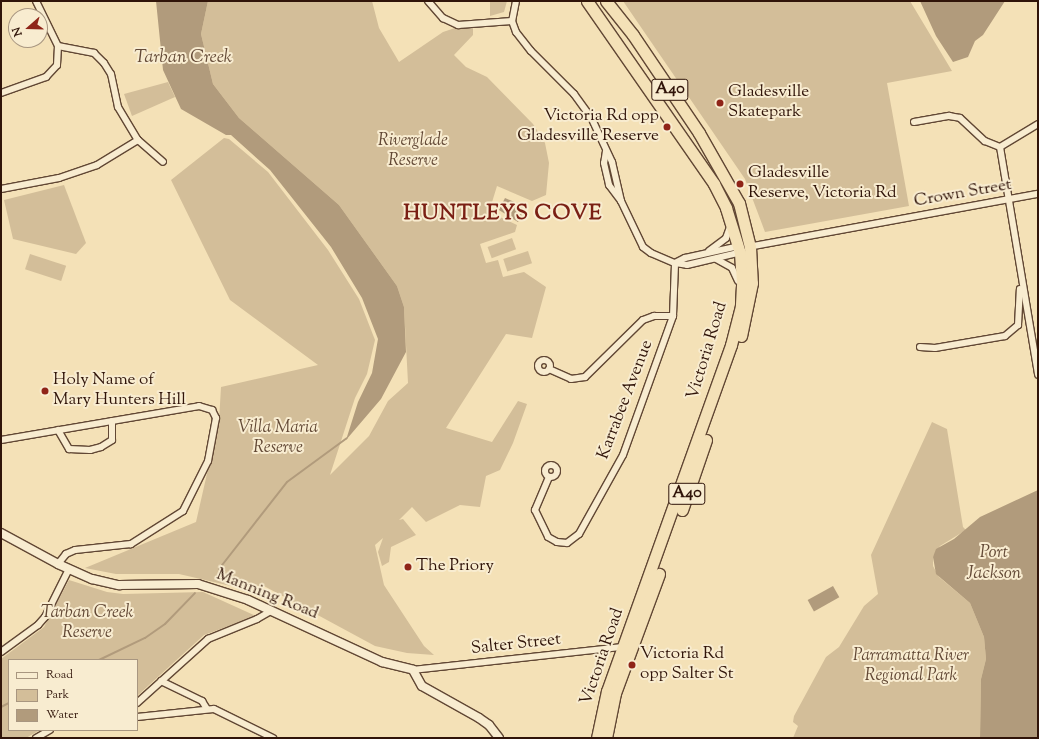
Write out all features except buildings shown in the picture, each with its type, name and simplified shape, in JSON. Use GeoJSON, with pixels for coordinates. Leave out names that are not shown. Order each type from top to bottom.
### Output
{"type":"FeatureCollection","features":[{"type":"Feature","properties":{"kind":"highway","name":"Victoria Road"},"geometry":{"type":"LineString","coordinates":[[587,1],[699,161],[725,205],[738,250],[742,294],[731,345],[649,580],[622,647],[604,701],[597,738]]}},
{"type":"Feature","properties":{"kind":"highway","name":"Victoria Road"},"geometry":{"type":"LineString","coordinates":[[606,738],[615,693],[696,471],[744,327],[752,283],[750,247],[739,203],[726,178],[610,4]]}},
{"type":"Feature","properties":{"kind":"street"},"geometry":{"type":"LineString","coordinates":[[1,93],[51,74],[57,65],[59,45],[36,1]]}},
{"type":"Feature","properties":{"kind":"street"},"geometry":{"type":"LineString","coordinates":[[428,1],[443,18],[458,25],[512,21]]}},
{"type":"Feature","properties":{"kind":"street"},"geometry":{"type":"LineString","coordinates":[[516,1],[512,21],[523,43],[571,91],[591,117],[612,162],[621,201],[643,247],[660,258],[675,263],[687,264],[714,258],[738,250]]}},
{"type":"Feature","properties":{"kind":"street"},"geometry":{"type":"LineString","coordinates":[[59,45],[94,53],[104,63],[111,74],[118,107],[138,140],[163,162]]}},
{"type":"Feature","properties":{"kind":"street"},"geometry":{"type":"LineString","coordinates":[[914,122],[949,116],[960,118],[985,141],[1000,147]]}},
{"type":"Feature","properties":{"kind":"street"},"geometry":{"type":"LineString","coordinates":[[1000,147],[1038,124]]}},
{"type":"Feature","properties":{"kind":"street"},"geometry":{"type":"LineString","coordinates":[[1,189],[59,178],[97,166],[138,140]]}},
{"type":"Feature","properties":{"kind":"street"},"geometry":{"type":"LineString","coordinates":[[1000,147],[1007,200],[1038,375]]}},
{"type":"Feature","properties":{"kind":"street"},"geometry":{"type":"LineString","coordinates":[[606,151],[606,177],[614,194],[621,201]]}},
{"type":"Feature","properties":{"kind":"street","name":"Crown Street"},"geometry":{"type":"LineString","coordinates":[[738,250],[1038,194]]}},
{"type":"Feature","properties":{"kind":"street"},"geometry":{"type":"LineString","coordinates":[[706,253],[728,233],[729,219],[725,205]]}},
{"type":"Feature","properties":{"kind":"street"},"geometry":{"type":"LineString","coordinates":[[675,263],[706,253],[738,250]]}},
{"type":"Feature","properties":{"kind":"street"},"geometry":{"type":"LineString","coordinates":[[714,258],[732,268],[742,294]]}},
{"type":"Feature","properties":{"kind":"street","name":"Karrabee Avenue"},"geometry":{"type":"LineString","coordinates":[[549,477],[535,510],[548,537],[557,542],[567,542],[579,534],[623,455],[673,316],[675,263]]}},
{"type":"Feature","properties":{"kind":"street"},"geometry":{"type":"LineString","coordinates":[[920,347],[935,348],[990,339],[1005,336],[1013,331],[1018,325],[1021,313],[1020,275]]}},
{"type":"Feature","properties":{"kind":"street"},"geometry":{"type":"LineString","coordinates":[[549,369],[571,379],[585,377],[643,320],[654,316],[673,316]]}},
{"type":"Feature","properties":{"kind":"street"},"geometry":{"type":"LineString","coordinates":[[1,440],[199,406],[212,410],[216,418],[208,461],[184,511],[131,544],[75,550],[66,554],[58,564]]}},
{"type":"Feature","properties":{"kind":"street"},"geometry":{"type":"LineString","coordinates":[[58,430],[69,449],[90,450],[101,447],[112,440],[112,421]]}},
{"type":"Feature","properties":{"kind":"street","name":"Manning Road"},"geometry":{"type":"LineString","coordinates":[[1,533],[58,564],[92,579],[119,585],[189,583],[209,586],[271,611],[382,662],[413,670]]}},
{"type":"Feature","properties":{"kind":"street"},"geometry":{"type":"LineString","coordinates":[[1,652],[38,625],[45,617],[69,569]]}},
{"type":"Feature","properties":{"kind":"street"},"geometry":{"type":"LineString","coordinates":[[138,702],[208,639],[257,619],[271,611]]}},
{"type":"Feature","properties":{"kind":"street","name":"Salter Street"},"geometry":{"type":"LineString","coordinates":[[413,670],[622,647]]}},
{"type":"Feature","properties":{"kind":"street"},"geometry":{"type":"LineString","coordinates":[[413,670],[422,686],[479,718],[489,725],[498,738]]}},
{"type":"Feature","properties":{"kind":"street"},"geometry":{"type":"LineString","coordinates":[[161,681],[202,701],[207,709]]}},
{"type":"Feature","properties":{"kind":"street"},"geometry":{"type":"LineString","coordinates":[[138,717],[207,709],[220,711],[273,738]]}},
{"type":"Feature","properties":{"kind":"street"},"geometry":{"type":"LineString","coordinates":[[36,738],[48,731]]}},
{"type":"Feature","properties":{"kind":"green space","name":"Riverglade Reserve"},"geometry":{"type":"Polygon","coordinates":[[[208,1],[372,1],[379,28],[399,62],[443,32],[458,27],[473,27],[473,35],[454,55],[466,67],[487,77],[533,124],[545,143],[549,163],[546,195],[532,201],[497,186],[489,212],[517,225],[515,232],[480,244],[486,263],[498,260],[503,277],[524,272],[546,287],[532,338],[506,334],[446,428],[492,442],[518,401],[527,404],[513,443],[500,470],[486,476],[480,507],[460,505],[426,522],[412,507],[399,520],[403,519],[416,535],[391,547],[389,562],[382,566],[378,552],[383,538],[375,545],[384,585],[424,646],[434,655],[407,653],[375,646],[264,586],[231,586],[179,574],[116,574],[85,568],[196,522],[219,421],[221,387],[318,365],[230,300],[171,180],[224,138],[229,139],[268,172],[328,250],[359,299],[375,340],[367,374],[355,398],[330,475],[369,436],[388,401],[408,383],[404,307],[397,286],[339,205],[239,118],[213,84],[201,34],[208,1]]]}},
{"type":"Feature","properties":{"kind":"green space"},"geometry":{"type":"Polygon","coordinates":[[[490,1],[507,1],[504,12],[490,16],[490,1]]]}},
{"type":"Feature","properties":{"kind":"green space"},"geometry":{"type":"Polygon","coordinates":[[[623,1],[910,1],[952,71],[887,83],[909,206],[765,232],[745,179],[623,1]]]}},
{"type":"Feature","properties":{"kind":"green space"},"geometry":{"type":"Polygon","coordinates":[[[168,82],[175,97],[132,116],[124,94],[168,82]]]}},
{"type":"Feature","properties":{"kind":"green space"},"geometry":{"type":"Polygon","coordinates":[[[64,185],[86,243],[76,254],[13,239],[4,200],[64,185]]]}},
{"type":"Feature","properties":{"kind":"green space"},"geometry":{"type":"Polygon","coordinates":[[[512,238],[516,249],[492,258],[488,247],[512,238]]]}},
{"type":"Feature","properties":{"kind":"green space"},"geometry":{"type":"Polygon","coordinates":[[[528,251],[532,263],[507,271],[503,259],[528,251]]]}},
{"type":"Feature","properties":{"kind":"green space"},"geometry":{"type":"Polygon","coordinates":[[[30,254],[66,266],[61,281],[25,269],[30,254]]]}},
{"type":"Feature","properties":{"kind":"green space","name":"Parramatta River Regional Park"},"geometry":{"type":"Polygon","coordinates":[[[932,422],[947,429],[963,527],[966,530],[940,546],[933,557],[933,566],[939,577],[970,603],[984,637],[986,659],[981,679],[980,738],[793,738],[798,726],[793,722],[794,716],[826,657],[839,647],[864,606],[878,594],[871,555],[932,422]]]}},
{"type":"Feature","properties":{"kind":"green space","name":"Tarban Creek Reserve"},"geometry":{"type":"Polygon","coordinates":[[[69,580],[107,592],[123,594],[203,592],[256,616],[204,635],[138,695],[138,659],[8,659],[8,731],[38,731],[26,738],[1,738],[1,659],[44,627],[69,580]]]}},
{"type":"Feature","properties":{"kind":"water","name":"Tarban Creek"},"geometry":{"type":"Polygon","coordinates":[[[156,1],[208,1],[201,34],[213,84],[239,118],[339,205],[397,286],[404,307],[406,352],[381,399],[346,440],[358,402],[372,373],[378,339],[362,298],[331,247],[270,170],[231,135],[226,135],[181,109],[163,70],[156,1]]]}},
{"type":"Feature","properties":{"kind":"water"},"geometry":{"type":"Polygon","coordinates":[[[920,1],[1005,1],[983,35],[975,41],[968,57],[953,62],[936,36],[920,1]]]}},
{"type":"Feature","properties":{"kind":"water"},"geometry":{"type":"Polygon","coordinates":[[[505,198],[526,207],[518,222],[499,210],[505,198]]]}},
{"type":"Feature","properties":{"kind":"water","name":"Port Jackson"},"geometry":{"type":"Polygon","coordinates":[[[1038,490],[1038,738],[980,738],[981,679],[986,659],[984,637],[970,603],[936,574],[933,557],[936,549],[954,539],[980,517],[1038,490]]]}},
{"type":"Feature","properties":{"kind":"water"},"geometry":{"type":"Polygon","coordinates":[[[833,586],[839,597],[814,611],[808,600],[833,586]]]}},
{"type":"Feature","properties":{"kind":"waterway","name":"Tarban Creek"},"geometry":{"type":"LineString","coordinates":[[219,569],[287,482],[347,438]]}},
{"type":"Feature","properties":{"kind":"waterway","name":"Tarban Creek"},"geometry":{"type":"LineString","coordinates":[[101,659],[145,638],[165,624],[195,593]]}},
{"type":"Feature","properties":{"kind":"waterway","name":"Tarban Creek"},"geometry":{"type":"LineString","coordinates":[[1,707],[8,704]]}},
{"type":"Feature","properties":{"kind":"place","name":"Gladesville Skatepark"},"geometry":{"type":"Point","coordinates":[720,103]}},
{"type":"Feature","properties":{"kind":"place","name":"Victoria Rd opp Gladesville Reserve"},"geometry":{"type":"Point","coordinates":[667,127]}},
{"type":"Feature","properties":{"kind":"place","name":"Gladesville Reserve, Victoria Rd"},"geometry":{"type":"Point","coordinates":[740,184]}},
{"type":"Feature","properties":{"kind":"place","name":"Holy Name of Mary Hunters Hill"},"geometry":{"type":"Point","coordinates":[45,391]}},
{"type":"Feature","properties":{"kind":"place","name":"The Priory"},"geometry":{"type":"Point","coordinates":[408,567]}},
{"type":"Feature","properties":{"kind":"place","name":"Victoria Rd opp Salter St"},"geometry":{"type":"Point","coordinates":[632,665]}},
{"type":"Feature","properties":{"kind":"district","name":"HUNTLEYS COVE"},"geometry":{"type":"Point","coordinates":[503,214]}},
{"type":"Feature","properties":{"kind":"park label","name":"Villa Maria Reserve"},"geometry":{"type":"Point","coordinates":[278,439]}}]}
